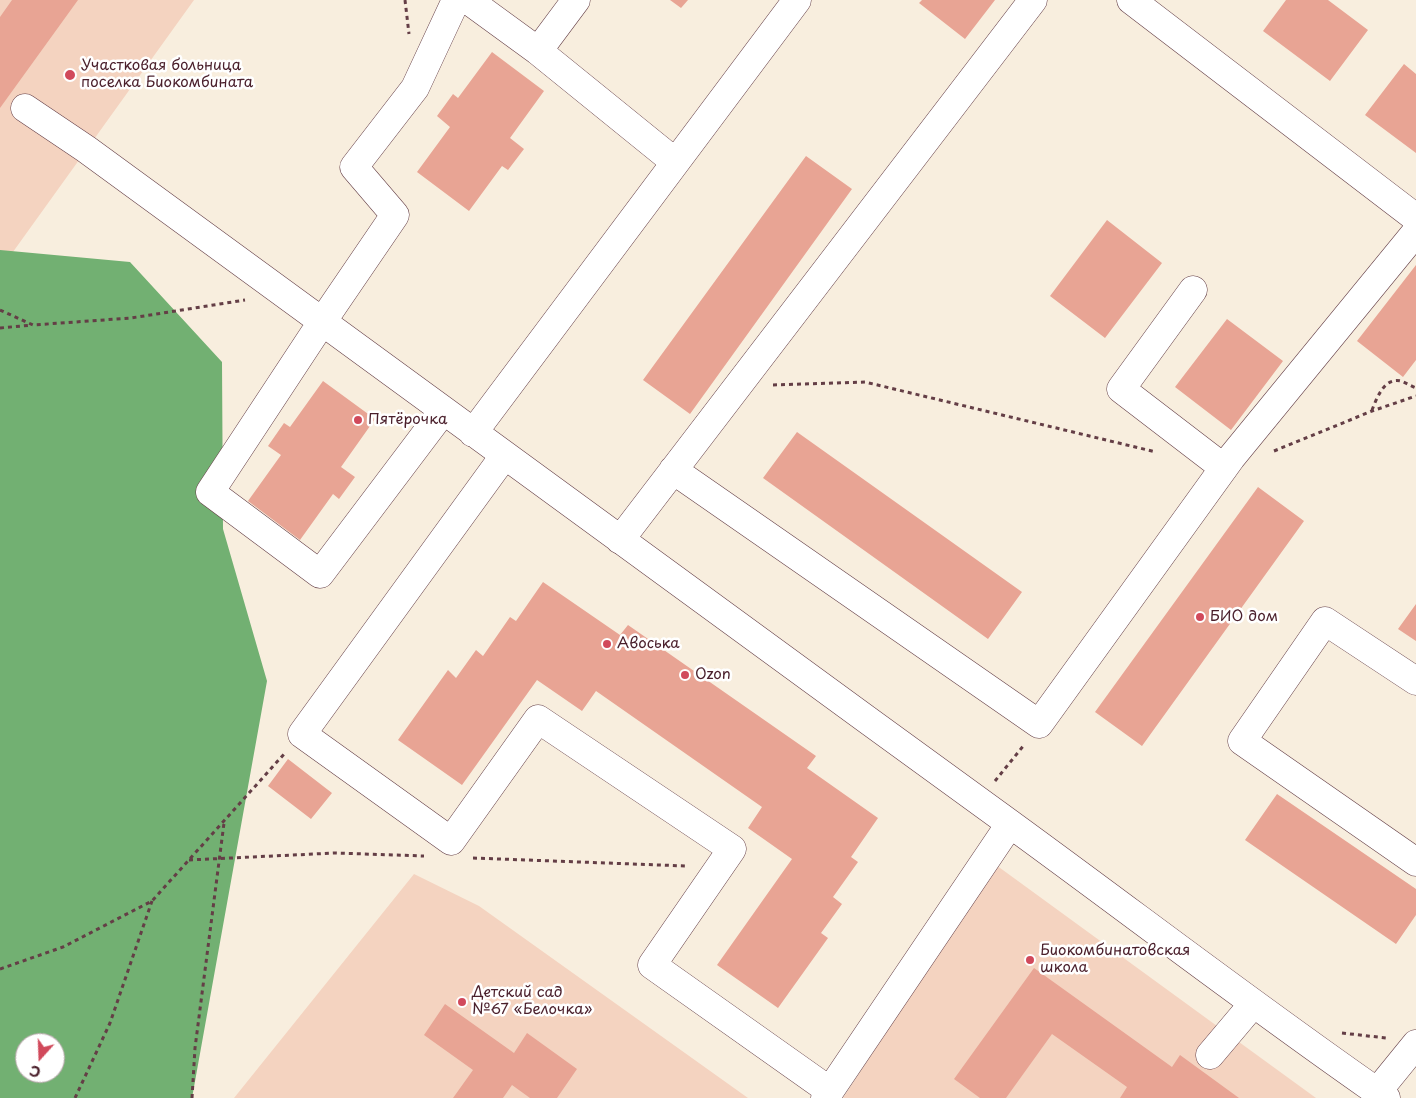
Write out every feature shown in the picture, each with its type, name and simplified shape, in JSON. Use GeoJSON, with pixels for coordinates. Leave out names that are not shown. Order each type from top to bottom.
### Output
{"type":"FeatureCollection","features":[{"type":"Feature","properties":{"kind":"street"},"geometry":{"type":"LineString","coordinates":[[442,410],[320,574],[210,492],[395,215],[354,167],[415,88],[456,0]]}},
{"type":"Feature","properties":{"kind":"street"},"geometry":{"type":"LineString","coordinates":[[468,0],[538,50],[675,162]]}},
{"type":"Feature","properties":{"kind":"street"},"geometry":{"type":"LineString","coordinates":[[538,50],[576,0]]}},
{"type":"Feature","properties":{"kind":"street"},"geometry":{"type":"LineString","coordinates":[[473,433],[797,0]]}},
{"type":"Feature","properties":{"kind":"street"},"geometry":{"type":"LineString","coordinates":[[620,540],[1033,0]]}},
{"type":"Feature","properties":{"kind":"street"},"geometry":{"type":"LineString","coordinates":[[1131,0],[1416,218]]}},
{"type":"Feature","properties":{"kind":"street"},"geometry":{"type":"LineString","coordinates":[[25,108],[283,293],[1010,824],[1253,1004],[1381,1095],[1416,1044]]}},
{"type":"Feature","properties":{"kind":"street"},"geometry":{"type":"LineString","coordinates":[[673,470],[1039,724],[1228,463],[1416,232]]}},
{"type":"Feature","properties":{"kind":"street"},"geometry":{"type":"LineString","coordinates":[[1194,290],[1121,389],[1228,463]]}},
{"type":"Feature","properties":{"kind":"street"},"geometry":{"type":"LineString","coordinates":[[504,456],[302,734],[451,841],[538,719],[732,849],[652,965],[828,1095],[1010,824]]}},
{"type":"Feature","properties":{"kind":"street"},"geometry":{"type":"LineString","coordinates":[[1416,681],[1325,620],[1242,742],[1416,862]]}},
{"type":"Feature","properties":{"kind":"street"},"geometry":{"type":"LineString","coordinates":[[1210,1055],[1253,1004]]}},
{"type":"Feature","properties":{"kind":"path"},"geometry":{"type":"LineString","coordinates":[[0,328],[131,318],[283,293]]}},
{"type":"Feature","properties":{"kind":"path"},"geometry":{"type":"LineString","coordinates":[[0,310],[34,325]]}},
{"type":"Feature","properties":{"kind":"path"},"geometry":{"type":"LineString","coordinates":[[1372,411],[1380,392],[1388,383],[1399,381],[1416,388]]}},
{"type":"Feature","properties":{"kind":"path"},"geometry":{"type":"LineString","coordinates":[[738,386],[865,382],[1156,452]]}},
{"type":"Feature","properties":{"kind":"path"},"geometry":{"type":"LineString","coordinates":[[1228,463],[1266,454],[1372,411],[1416,396]]}},
{"type":"Feature","properties":{"kind":"path"},"geometry":{"type":"LineString","coordinates":[[993,784],[1039,724]]}},
{"type":"Feature","properties":{"kind":"path"},"geometry":{"type":"LineString","coordinates":[[0,969],[63,947],[152,901],[302,734]]}},
{"type":"Feature","properties":{"kind":"path"},"geometry":{"type":"LineString","coordinates":[[192,1098],[195,1048],[225,821]]}},
{"type":"Feature","properties":{"kind":"path"},"geometry":{"type":"LineString","coordinates":[[190,860],[335,853],[434,857]]}},
{"type":"Feature","properties":{"kind":"path"},"geometry":{"type":"LineString","coordinates":[[473,858],[720,867]]}},
{"type":"Feature","properties":{"kind":"path"},"geometry":{"type":"LineString","coordinates":[[75,1098],[110,1023],[152,901]]}},
{"type":"Feature","properties":{"kind":"shaded area","name":"Участковая больница поселка Биокомбината"},"geometry":{"type":"Polygon","coordinates":[[[0,0],[194,0],[0,270],[0,0]]]}},
{"type":"Feature","properties":{"kind":"shaded area","name":"Биокомбинатовская школа"},"geometry":{"type":"Polygon","coordinates":[[[996,865],[1228,1034],[1316,1098],[843,1098],[996,865]]]}},
{"type":"Feature","properties":{"kind":"shaded area","name":"Детский сад №67 «Белочка»"},"geometry":{"type":"Polygon","coordinates":[[[414,874],[479,906],[748,1098],[234,1098],[414,874]]]}},
{"type":"Feature","properties":{"kind":"green space"},"geometry":{"type":"Polygon","coordinates":[[[0,250],[130,262],[222,362],[223,529],[267,681],[192,1098],[0,1098],[0,250]]]}},
{"type":"Feature","properties":{"kind":"building"},"geometry":{"type":"Polygon","coordinates":[[[12,0],[78,0],[0,108],[0,17],[12,0]]]}},
{"type":"Feature","properties":{"kind":"building"},"geometry":{"type":"Polygon","coordinates":[[[670,0],[688,0],[681,8],[670,0]]]}},
{"type":"Feature","properties":{"kind":"building"},"geometry":{"type":"Polygon","coordinates":[[[922,0],[995,0],[965,39],[919,3],[922,0]]]}},
{"type":"Feature","properties":{"kind":"building"},"geometry":{"type":"Polygon","coordinates":[[[1286,0],[1328,0],[1368,30],[1330,81],[1263,31],[1286,0]]]}},
{"type":"Feature","properties":{"kind":"building"},"geometry":{"type":"Polygon","coordinates":[[[492,52],[544,91],[510,138],[524,149],[508,170],[502,166],[469,211],[417,172],[450,127],[437,116],[453,94],[458,98],[492,52]]]}},
{"type":"Feature","properties":{"kind":"building"},"geometry":{"type":"Polygon","coordinates":[[[1404,64],[1416,74],[1416,153],[1365,115],[1404,64]]]}},
{"type":"Feature","properties":{"kind":"building"},"geometry":{"type":"Polygon","coordinates":[[[806,156],[852,189],[690,414],[643,380],[806,156]]]}},
{"type":"Feature","properties":{"kind":"building"},"geometry":{"type":"Polygon","coordinates":[[[1107,220],[1162,263],[1105,338],[1050,296],[1107,220]]]}},
{"type":"Feature","properties":{"kind":"building"},"geometry":{"type":"Polygon","coordinates":[[[1416,265],[1416,360],[1403,377],[1357,341],[1416,265]]]}},
{"type":"Feature","properties":{"kind":"building"},"geometry":{"type":"Polygon","coordinates":[[[1227,319],[1283,361],[1231,430],[1175,387],[1227,319]]]}},
{"type":"Feature","properties":{"kind":"building"},"geometry":{"type":"Polygon","coordinates":[[[323,381],[375,419],[341,467],[355,477],[339,499],[333,494],[300,540],[248,501],[281,455],[268,446],[284,423],[290,427],[323,381]]]}},
{"type":"Feature","properties":{"kind":"building"},"geometry":{"type":"Polygon","coordinates":[[[797,432],[1022,592],[988,639],[763,478],[797,432]]]}},
{"type":"Feature","properties":{"kind":"building","name":"БИО дом"},"geometry":{"type":"Polygon","coordinates":[[[1258,487],[1304,521],[1142,746],[1095,712],[1258,487]]]}},
{"type":"Feature","properties":{"kind":"building"},"geometry":{"type":"Polygon","coordinates":[[[543,582],[620,635],[628,625],[816,756],[807,768],[878,818],[851,857],[858,862],[833,897],[842,904],[821,933],[828,938],[778,1008],[717,965],[792,859],[748,828],[762,807],[596,691],[582,711],[537,680],[462,785],[398,740],[448,670],[456,678],[476,650],[483,656],[510,617],[516,621],[543,582]]]}},
{"type":"Feature","properties":{"kind":"building"},"geometry":{"type":"Polygon","coordinates":[[[1416,604],[1416,641],[1398,629],[1416,604]]]}},
{"type":"Feature","properties":{"kind":"building"},"geometry":{"type":"Polygon","coordinates":[[[288,759],[332,793],[311,819],[268,786],[288,759]]]}},
{"type":"Feature","properties":{"kind":"building"},"geometry":{"type":"Polygon","coordinates":[[[1277,794],[1416,889],[1416,915],[1396,944],[1245,840],[1277,794]]]}},
{"type":"Feature","properties":{"kind":"building"},"geometry":{"type":"Polygon","coordinates":[[[1034,968],[1172,1067],[1180,1055],[1239,1098],[1120,1098],[1127,1087],[1052,1034],[1006,1098],[980,1098],[954,1079],[1034,968]]]}},
{"type":"Feature","properties":{"kind":"building"},"geometry":{"type":"Polygon","coordinates":[[[445,1004],[514,1053],[527,1033],[577,1069],[557,1098],[530,1098],[512,1085],[503,1098],[453,1098],[473,1070],[424,1035],[445,1004]]]}},
{"type":"Feature","properties":{"kind":"place","name":"Участковая больница поселка Биокомбината"},"geometry":{"type":"Point","coordinates":[70,75]}},
{"type":"Feature","properties":{"kind":"place","name":"Пятёрочка"},"geometry":{"type":"Point","coordinates":[358,420]}},
{"type":"Feature","properties":{"kind":"place","name":"БИО дом"},"geometry":{"type":"Point","coordinates":[1200,617]}},
{"type":"Feature","properties":{"kind":"place","name":"Авоська"},"geometry":{"type":"Point","coordinates":[607,644]}},
{"type":"Feature","properties":{"kind":"place","name":"Ozon"},"geometry":{"type":"Point","coordinates":[685,675]}},
{"type":"Feature","properties":{"kind":"place","name":"Биокомбинатовская школа"},"geometry":{"type":"Point","coordinates":[1030,960]}},
{"type":"Feature","properties":{"kind":"place","name":"Детский сад №67 «Белочка»"},"geometry":{"type":"Point","coordinates":[462,1002]}}]}
